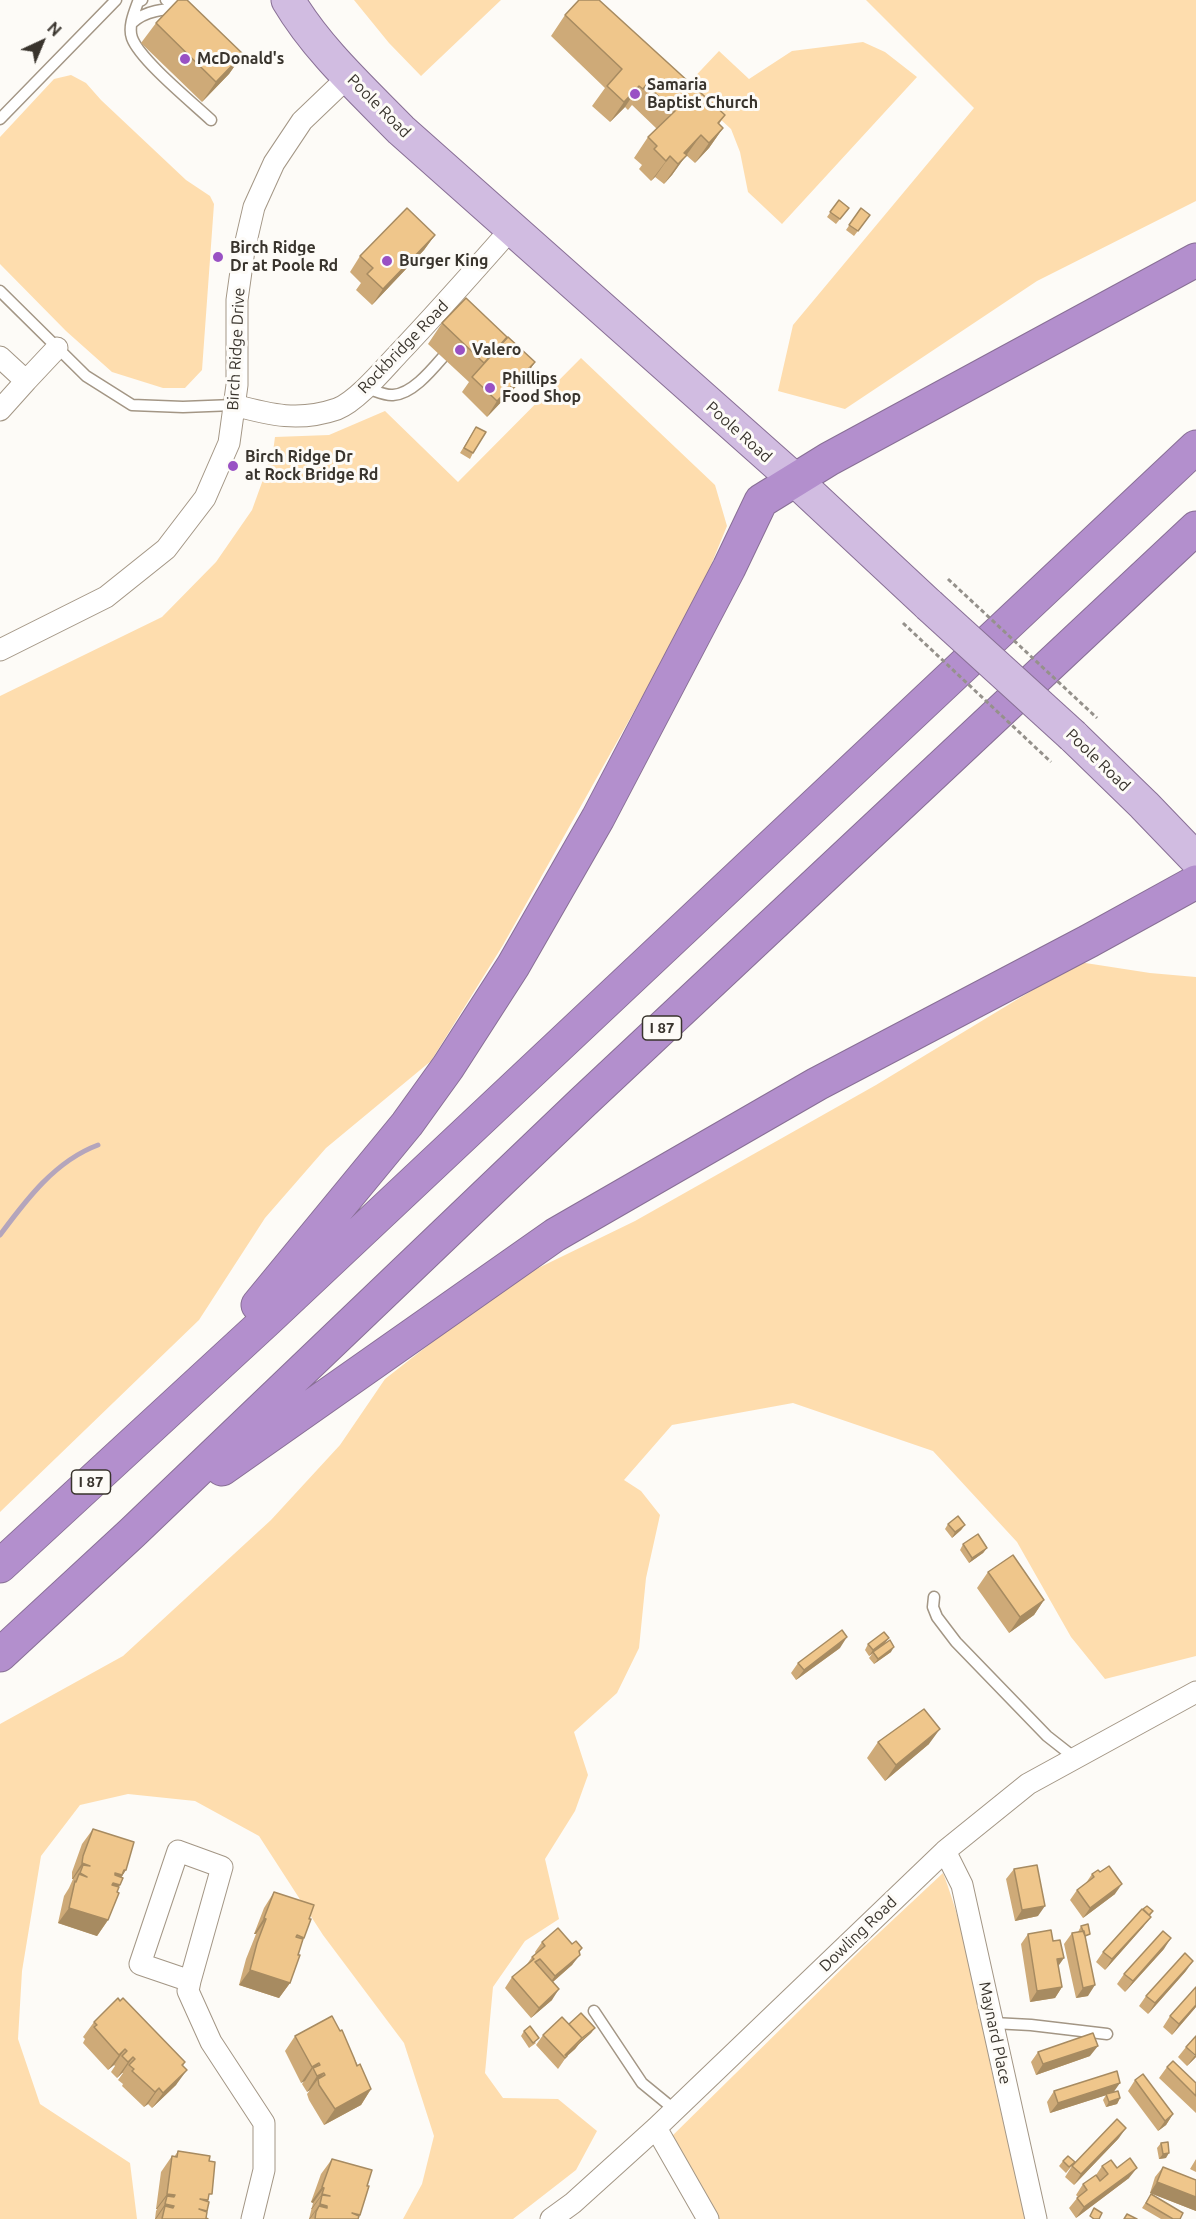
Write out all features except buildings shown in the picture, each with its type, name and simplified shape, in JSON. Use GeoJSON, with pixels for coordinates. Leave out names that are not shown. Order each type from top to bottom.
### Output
{"type":"FeatureCollection","features":[{"type":"Feature","properties":{"kind":"highway"},"geometry":{"type":"LineString","coordinates":[[183,1397],[407,1124],[448,1067],[513,966],[598,818],[761,501],[794,479],[1196,260]]}},
{"type":"Feature","properties":{"kind":"highway","name":"I 87"},"geometry":{"type":"LineString","coordinates":[[0,1566],[1196,447]]}},
{"type":"Feature","properties":{"kind":"highway","name":"I 87"},"geometry":{"type":"LineString","coordinates":[[0,1655],[132,1533],[582,1103],[1196,528]]}},
{"type":"Feature","properties":{"kind":"highway"},"geometry":{"type":"LineString","coordinates":[[132,1533],[555,1235],[818,1084],[1196,882]]}},
{"type":"Feature","properties":{"kind":"main road","name":"Poole Road"},"geometry":{"type":"LineString","coordinates":[[288,0],[300,20],[348,77],[401,130],[794,479],[916,614],[1085,727],[1144,805],[1196,859]]}},
{"type":"Feature","properties":{"kind":"street","name":"Birch Ridge Drive"},"geometry":{"type":"LineString","coordinates":[[0,650],[106,597],[166,549],[205,498],[229,442],[237,385],[237,300],[244,250],[254,207],[274,164],[302,121],[348,77]]}},
{"type":"Feature","properties":{"kind":"street","name":"Rockbridge Road"},"geometry":{"type":"LineString","coordinates":[[234,405],[268,414],[294,417],[338,408],[366,388],[464,291],[511,229]]}},
{"type":"Feature","properties":{"kind":"street"},"geometry":{"type":"LineString","coordinates":[[0,410],[57,348]]}},
{"type":"Feature","properties":{"kind":"street"},"geometry":{"type":"LineString","coordinates":[[0,357],[26,381]]}},
{"type":"Feature","properties":{"kind":"street","name":"Dowling Road"},"geometry":{"type":"LineString","coordinates":[[551,2219],[573,2203],[656,2128],[945,1851],[1028,1785],[1196,1692]]}},
{"type":"Feature","properties":{"kind":"street"},"geometry":{"type":"LineString","coordinates":[[190,1981],[140,1964],[178,1851],[222,1867],[188,1991],[211,2042],[264,2124],[264,2169],[252,2219]]}},
{"type":"Feature","properties":{"kind":"street","name":"Maynard Place"},"geometry":{"type":"LineString","coordinates":[[945,1851],[962,1885],[1036,2219]]}},
{"type":"Feature","properties":{"kind":"street"},"geometry":{"type":"LineString","coordinates":[[656,2128],[708,2219]]}},
{"type":"Feature","properties":{"kind":"lane"},"geometry":{"type":"LineString","coordinates":[[0,119],[116,0]]}},
{"type":"Feature","properties":{"kind":"lane"},"geometry":{"type":"LineString","coordinates":[[142,0],[138,2],[132,23],[132,37],[141,54],[211,120]]}},
{"type":"Feature","properties":{"kind":"lane"},"geometry":{"type":"LineString","coordinates":[[132,23],[137,18],[160,10],[187,8],[166,0]]}},
{"type":"Feature","properties":{"kind":"lane"},"geometry":{"type":"LineString","coordinates":[[0,291],[86,376],[132,405],[183,407],[234,405]]}},
{"type":"Feature","properties":{"kind":"lane"},"geometry":{"type":"LineString","coordinates":[[366,388],[393,396],[411,388],[427,375],[458,340]]}},
{"type":"Feature","properties":{"kind":"lane"},"geometry":{"type":"LineString","coordinates":[[934,1597],[933,1607],[937,1617],[956,1642],[1047,1736],[1075,1758]]}},
{"type":"Feature","properties":{"kind":"lane"},"geometry":{"type":"LineString","coordinates":[[594,2011],[642,2083],[675,2110]]}},
{"type":"Feature","properties":{"kind":"lane"},"geometry":{"type":"LineString","coordinates":[[993,2023],[1107,2034]]}},
{"type":"Feature","properties":{"kind":"path"},"geometry":{"type":"LineString","coordinates":[[948,579],[1085,727]]}},
{"type":"Feature","properties":{"kind":"path"},"geometry":{"type":"LineString","coordinates":[[916,614],[1051,762]]}},
{"type":"Feature","properties":{"kind":"shaded area"},"geometry":{"type":"Polygon","coordinates":[[[354,0],[501,0],[421,76],[389,43],[354,0]]]}},
{"type":"Feature","properties":{"kind":"shaded area"},"geometry":{"type":"Polygon","coordinates":[[[866,0],[1196,0],[1196,201],[1037,281],[845,409],[778,391],[793,325],[974,108],[866,0]]]}},
{"type":"Feature","properties":{"kind":"shaded area"},"geometry":{"type":"Polygon","coordinates":[[[863,42],[885,52],[917,77],[782,224],[748,192],[740,152],[731,129],[685,87],[719,51],[749,79],[792,51],[863,42]]]}},
{"type":"Feature","properties":{"kind":"shaded area"},"geometry":{"type":"Polygon","coordinates":[[[71,75],[86,83],[186,180],[210,196],[214,204],[202,370],[185,388],[163,388],[112,372],[66,331],[0,264],[0,137],[54,79],[71,75]]]}},
{"type":"Feature","properties":{"kind":"shaded area"},"geometry":{"type":"Polygon","coordinates":[[[581,358],[715,485],[727,526],[697,599],[503,945],[431,1061],[326,1148],[265,1218],[199,1320],[0,1512],[0,696],[162,617],[216,562],[252,510],[273,452],[275,437],[329,435],[385,411],[458,482],[581,358]]]}},
{"type":"Feature","properties":{"kind":"shaded area"},"geometry":{"type":"Polygon","coordinates":[[[1079,962],[1150,973],[1196,977],[1196,1656],[1105,1679],[1071,1637],[1017,1542],[933,1451],[793,1403],[672,1425],[624,1480],[641,1491],[660,1515],[646,1578],[639,1648],[617,1693],[574,1732],[588,1775],[575,1811],[545,1859],[559,1919],[525,1941],[493,1987],[485,2073],[503,2098],[558,2099],[597,2131],[576,2170],[513,2219],[403,2219],[422,2184],[434,2136],[404,2043],[323,1935],[259,1836],[195,1801],[128,1794],[80,1805],[41,1856],[22,1971],[18,2039],[40,2104],[130,2163],[137,2219],[0,2219],[0,1724],[123,1656],[271,1520],[340,1445],[385,1379],[490,1297],[528,1273],[635,1221],[876,1085],[1079,962]]]}},
{"type":"Feature","properties":{"kind":"shaded area"},"geometry":{"type":"Polygon","coordinates":[[[943,1873],[965,1945],[1026,2219],[716,2219],[669,2139],[865,1946],[943,1873]]]}},
{"type":"Feature","properties":{"kind":"waterway"},"geometry":{"type":"LineString","coordinates":[[0,1235],[31,1195],[55,1171],[68,1161],[98,1145]]}},
{"type":"Feature","properties":{"kind":"place","name":"McDonald's"},"geometry":{"type":"Point","coordinates":[185,59]}},
{"type":"Feature","properties":{"kind":"place","name":"Samaria Baptist Church"},"geometry":{"type":"Point","coordinates":[635,94]}},
{"type":"Feature","properties":{"kind":"place","name":"Birch Ridge Dr at Poole Rd"},"geometry":{"type":"Point","coordinates":[218,257]}},
{"type":"Feature","properties":{"kind":"place","name":"Burger King"},"geometry":{"type":"Point","coordinates":[387,261]}},
{"type":"Feature","properties":{"kind":"place","name":"Valero"},"geometry":{"type":"Point","coordinates":[460,350]}},
{"type":"Feature","properties":{"kind":"place","name":"Phillips Food Shop"},"geometry":{"type":"Point","coordinates":[490,388]}},
{"type":"Feature","properties":{"kind":"place","name":"Birch Ridge Dr at Rock Bridge Rd"},"geometry":{"type":"Point","coordinates":[233,466]}}]}
